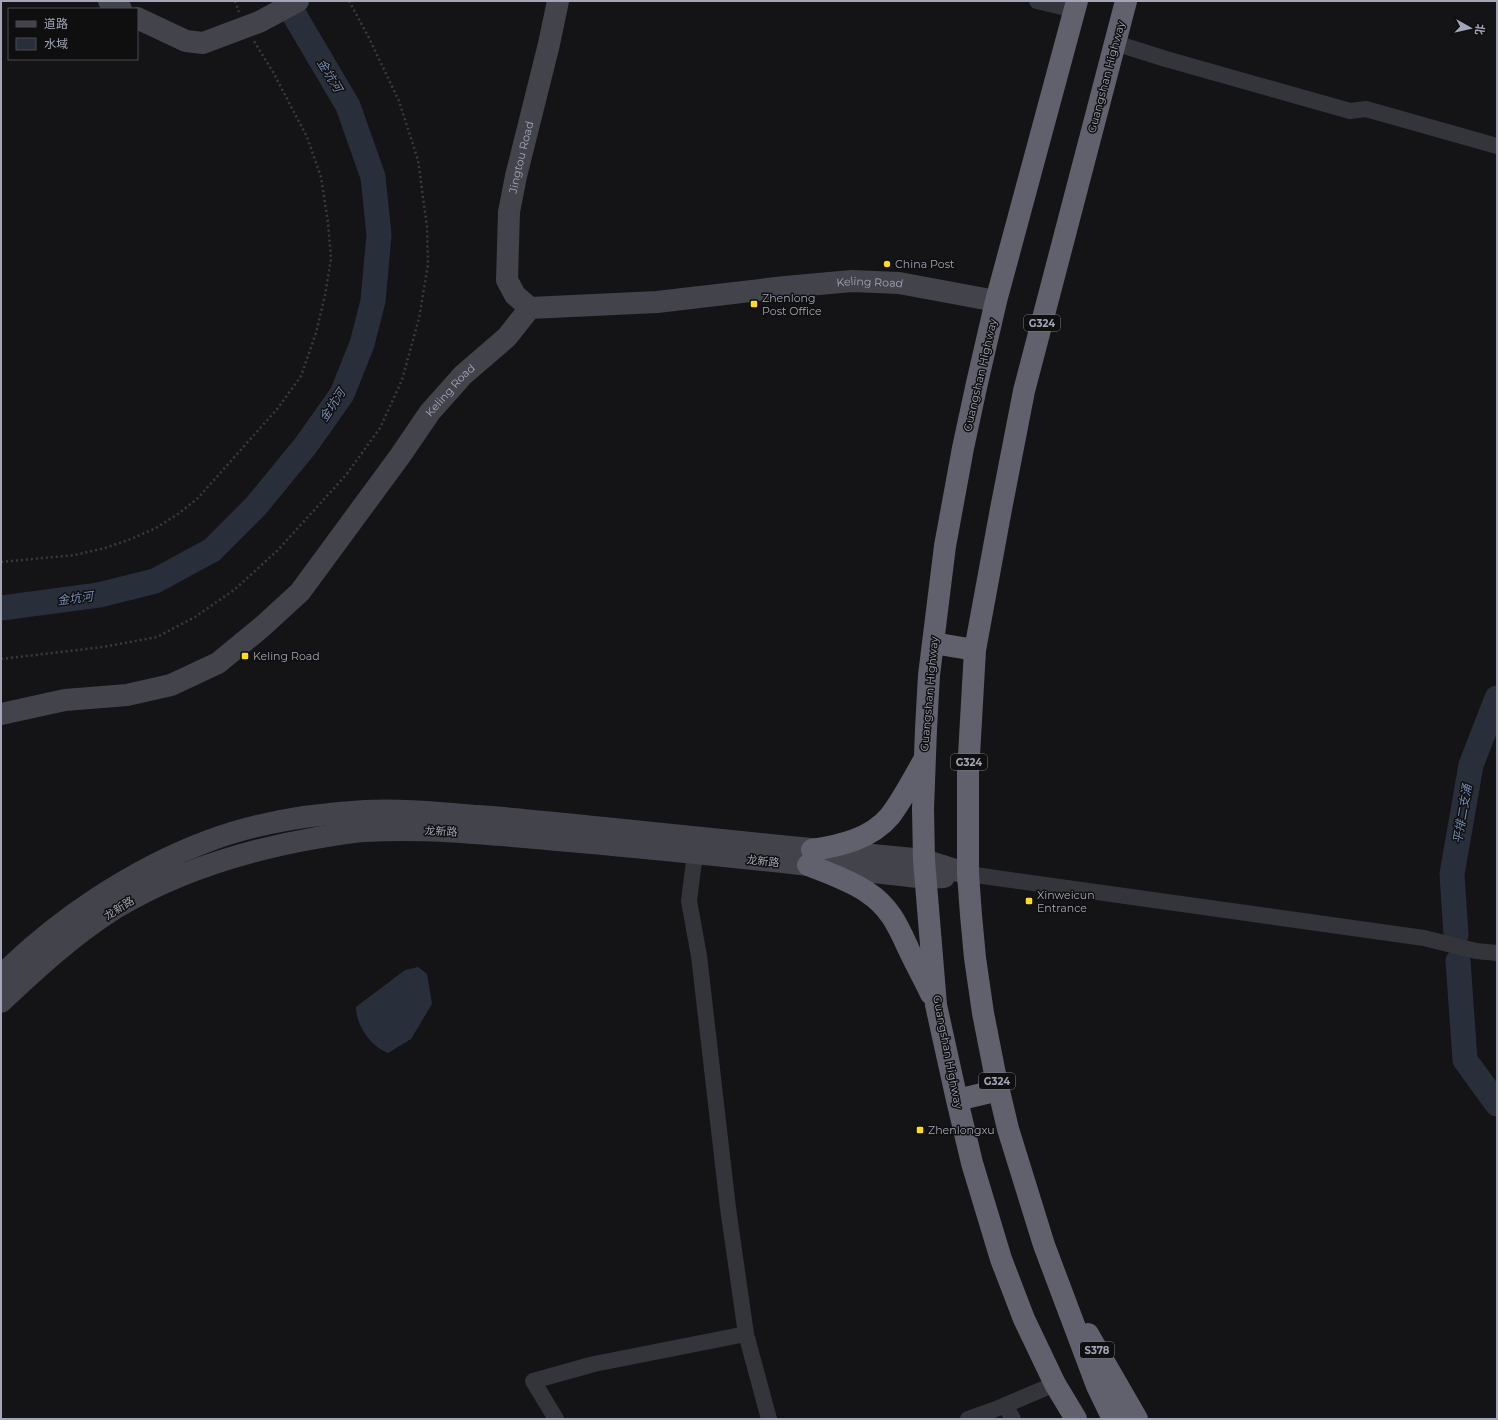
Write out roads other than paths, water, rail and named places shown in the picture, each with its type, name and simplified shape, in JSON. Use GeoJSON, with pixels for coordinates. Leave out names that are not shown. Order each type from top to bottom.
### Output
{"type":"FeatureCollection","features":[{"type":"Feature","properties":{"kind":"highway","name":"Guangshan Highway"},"geometry":{"type":"LineString","coordinates":[[1058,1281],[1028,1197],[999,1090],[983,1013],[975,958],[968,874],[968,773],[975,650],[1000,509],[1024,391],[1126,1]]}},
{"type":"Feature","properties":{"kind":"highway","name":"Guangshan Highway"},"geometry":{"type":"LineString","coordinates":[[1055,1384],[1024,1319],[1001,1259],[972,1163],[957,1100],[936,1005],[925,869],[923,809],[924,759],[929,675],[946,538],[977,383],[996,301],[1075,6]]}},
{"type":"Feature","properties":{"kind":"highway"},"geometry":{"type":"LineString","coordinates":[[933,642],[975,650]]}},
{"type":"Feature","properties":{"kind":"highway"},"geometry":{"type":"LineString","coordinates":[[810,857],[863,836],[876,828],[889,817],[924,759]]}},
{"type":"Feature","properties":{"kind":"highway"},"geometry":{"type":"LineString","coordinates":[[810,857],[867,892],[891,914],[899,927],[936,1005]]}},
{"type":"Feature","properties":{"kind":"highway"},"geometry":{"type":"LineString","coordinates":[[957,1100],[999,1090]]}},
{"type":"Feature","properties":{"kind":"highway","name":"G324"},"geometry":{"type":"LineString","coordinates":[[1058,1281],[1077,1337],[1097,1386],[1113,1419]]}},
{"type":"Feature","properties":{"kind":"highway","name":"S378"},"geometry":{"type":"LineString","coordinates":[[1058,1281],[1137,1419]]}},
{"type":"Feature","properties":{"kind":"highway"},"geometry":{"type":"LineString","coordinates":[[1055,1384],[1066,1419]]}},
{"type":"Feature","properties":{"kind":"highway"},"geometry":{"type":"LineString","coordinates":[[1055,1384],[1076,1419]]}},
{"type":"Feature","properties":{"kind":"street"},"geometry":{"type":"LineString","coordinates":[[109,1],[120,8]]}},
{"type":"Feature","properties":{"kind":"street"},"geometry":{"type":"LineString","coordinates":[[138,18],[186,40],[203,43],[253,25],[298,1]]}},
{"type":"Feature","properties":{"kind":"street","name":"Jingtou Road"},"geometry":{"type":"LineString","coordinates":[[530,308],[515,295],[507,280],[509,212],[516,176],[549,44],[558,1]]}},
{"type":"Feature","properties":{"kind":"street"},"geometry":{"type":"LineString","coordinates":[[1037,1],[1075,6]]}},
{"type":"Feature","properties":{"kind":"street"},"geometry":{"type":"LineString","coordinates":[[1115,43],[1350,111],[1366,109],[1497,146]]}},
{"type":"Feature","properties":{"kind":"street","name":"Keling Road"},"geometry":{"type":"LineString","coordinates":[[1,714],[65,700],[127,695],[171,685],[218,663],[263,626],[300,592],[400,456],[430,412],[464,375],[507,336],[530,308],[656,302],[852,281],[899,283],[996,301]]}},
{"type":"Feature","properties":{"kind":"street","name":"龙新路"},"geometry":{"type":"LineString","coordinates":[[1,976],[44,937],[76,912],[149,868],[208,840],[256,826],[330,813],[405,811],[443,813],[810,857],[968,874]]}},
{"type":"Feature","properties":{"kind":"street","name":"龙新路"},"geometry":{"type":"LineString","coordinates":[[1,1002],[50,958],[84,931],[120,906],[146,891],[222,861],[265,848],[300,841],[362,831],[407,830],[467,832],[695,853],[810,857]]}},
{"type":"Feature","properties":{"kind":"street"},"geometry":{"type":"LineString","coordinates":[[695,853],[689,901],[699,956],[728,1208],[746,1334],[769,1419]]}},
{"type":"Feature","properties":{"kind":"street"},"geometry":{"type":"LineString","coordinates":[[968,874],[1424,938],[1476,951],[1497,953]]}},
{"type":"Feature","properties":{"kind":"street"},"geometry":{"type":"LineString","coordinates":[[556,1419],[533,1381],[594,1364],[746,1334]]}},
{"type":"Feature","properties":{"kind":"street"},"geometry":{"type":"LineString","coordinates":[[968,1419],[1055,1384]]}},
{"type":"Feature","properties":{"kind":"street"},"geometry":{"type":"LineString","coordinates":[[1005,1405],[1013,1419]]}},
{"type":"Feature","properties":{"kind":"water"},"geometry":{"type":"Polygon","coordinates":[[[418,967],[427,974],[432,1004],[411,1039],[388,1053],[370,1041],[359,1021],[356,1007],[405,970],[418,967]]]}},
{"type":"Feature","properties":{"kind":"waterway","name":"金坑河"},"geometry":{"type":"LineString","coordinates":[[1,608],[99,595],[155,581],[212,550],[256,506],[306,445],[342,394],[362,344],[373,301],[379,235],[373,177],[348,106],[286,1]]}},
{"type":"Feature","properties":{"kind":"waterway","name":"平排二支涌"},"geometry":{"type":"LineString","coordinates":[[1456,935],[1452,874],[1471,765],[1497,698]]}},
{"type":"Feature","properties":{"kind":"waterway","name":"平排二支涌"},"geometry":{"type":"LineString","coordinates":[[1458,961],[1465,1060],[1497,1104]]}},
{"type":"Feature","properties":{"kind":"place","name":"China Post"},"geometry":{"type":"Point","coordinates":[887,264]}},
{"type":"Feature","properties":{"kind":"place","name":"Zhenlong Post Office"},"geometry":{"type":"Point","coordinates":[754,304]}},
{"type":"Feature","properties":{"kind":"place","name":"Keling Road"},"geometry":{"type":"Point","coordinates":[245,656]}},
{"type":"Feature","properties":{"kind":"place","name":"Xinweicun Entrance"},"geometry":{"type":"Point","coordinates":[1029,901]}},
{"type":"Feature","properties":{"kind":"place","name":"Zhenlongxu"},"geometry":{"type":"Point","coordinates":[920,1130]}}]}
